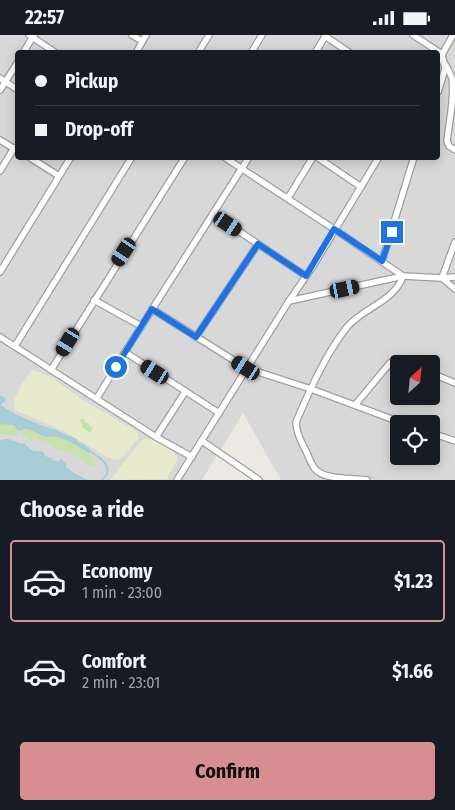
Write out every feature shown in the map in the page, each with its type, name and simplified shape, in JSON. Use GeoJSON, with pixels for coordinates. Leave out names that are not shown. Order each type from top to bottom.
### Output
{"type":"FeatureCollection","features":[{"type":"Feature","properties":{"kind":"street"},"geometry":{"type":"LineString","coordinates":[[132,35],[142,41]]}},
{"type":"Feature","properties":{"kind":"street"},"geometry":{"type":"LineString","coordinates":[[138,50],[146,35]]}},
{"type":"Feature","properties":{"kind":"street"},"geometry":{"type":"LineString","coordinates":[[200,50],[209,35]]}},
{"type":"Feature","properties":{"kind":"street"},"geometry":{"type":"LineString","coordinates":[[253,50],[262,35]]}},
{"type":"Feature","properties":{"kind":"street"},"geometry":{"type":"LineString","coordinates":[[413,35],[436,50]]}},
{"type":"Feature","properties":{"kind":"street"},"geometry":{"type":"LineString","coordinates":[[440,58],[453,35]]}},
{"type":"Feature","properties":{"kind":"street"},"geometry":{"type":"LineString","coordinates":[[25,50],[32,36],[52,50]]}},
{"type":"Feature","properties":{"kind":"street"},"geometry":{"type":"LineString","coordinates":[[317,50],[325,36],[346,50]]}},
{"type":"Feature","properties":{"kind":"street"},"geometry":{"type":"LineString","coordinates":[[442,54],[453,84],[447,141],[455,150]]}},
{"type":"Feature","properties":{"kind":"street"},"geometry":{"type":"LineString","coordinates":[[440,85],[445,64]]}},
{"type":"Feature","properties":{"kind":"street"},"geometry":{"type":"LineString","coordinates":[[0,90],[3,80],[15,66]]}},
{"type":"Feature","properties":{"kind":"street"},"geometry":{"type":"LineString","coordinates":[[3,80],[15,88]]}},
{"type":"Feature","properties":{"kind":"street"},"geometry":{"type":"LineString","coordinates":[[0,140],[15,149]]}},
{"type":"Feature","properties":{"kind":"street"},"geometry":{"type":"LineString","coordinates":[[0,171],[15,151]]}},
{"type":"Feature","properties":{"kind":"street"},"geometry":{"type":"LineString","coordinates":[[34,160],[59,176]]}},
{"type":"Feature","properties":{"kind":"street"},"geometry":{"type":"LineString","coordinates":[[0,271],[68,160]]}},
{"type":"Feature","properties":{"kind":"street"},"geometry":{"type":"LineString","coordinates":[[14,346],[130,160]]}},
{"type":"Feature","properties":{"kind":"street"},"geometry":{"type":"LineString","coordinates":[[51,370],[183,160]]}},
{"type":"Feature","properties":{"kind":"street"},"geometry":{"type":"LineString","coordinates":[[229,160],[404,276]]}},
{"type":"Feature","properties":{"kind":"street"},"geometry":{"type":"LineString","coordinates":[[97,398],[247,160]]}},
{"type":"Feature","properties":{"kind":"street"},"geometry":{"type":"LineString","coordinates":[[288,198],[313,160]]}},
{"type":"Feature","properties":{"kind":"street"},"geometry":{"type":"LineString","coordinates":[[320,160],[361,187]]}},
{"type":"Feature","properties":{"kind":"street"},"geometry":{"type":"LineString","coordinates":[[177,480],[377,160]]}},
{"type":"Feature","properties":{"kind":"street"},"geometry":{"type":"LineString","coordinates":[[382,261],[413,160]]}},
{"type":"Feature","properties":{"kind":"street"},"geometry":{"type":"LineString","coordinates":[[213,214],[306,276]]}},
{"type":"Feature","properties":{"kind":"street"},"geometry":{"type":"LineString","coordinates":[[442,278],[455,242]]}},
{"type":"Feature","properties":{"kind":"street"},"geometry":{"type":"LineString","coordinates":[[196,337],[258,244]]}},
{"type":"Feature","properties":{"kind":"street"},"geometry":{"type":"LineString","coordinates":[[367,480],[329,476],[315,469],[296,427],[296,422],[331,351],[348,326],[397,289],[404,276]]}},
{"type":"Feature","properties":{"kind":"street"},"geometry":{"type":"LineString","coordinates":[[289,301],[404,276],[455,277]]}},
{"type":"Feature","properties":{"kind":"street"},"geometry":{"type":"LineString","coordinates":[[442,278],[455,289]]}},
{"type":"Feature","properties":{"kind":"street"},"geometry":{"type":"LineString","coordinates":[[94,300],[141,326]]}},
{"type":"Feature","properties":{"kind":"street"},"geometry":{"type":"LineString","coordinates":[[152,309],[246,368],[311,389],[390,418]]}},
{"type":"Feature","properties":{"kind":"street"},"geometry":{"type":"LineString","coordinates":[[0,337],[156,437],[192,457]]}},
{"type":"Feature","properties":{"kind":"street"},"geometry":{"type":"LineString","coordinates":[[125,352],[219,413]]}},
{"type":"Feature","properties":{"kind":"street"},"geometry":{"type":"LineString","coordinates":[[355,405],[390,363]]}},
{"type":"Feature","properties":{"kind":"street"},"geometry":{"type":"LineString","coordinates":[[440,377],[455,383]]}},
{"type":"Feature","properties":{"kind":"street"},"geometry":{"type":"LineString","coordinates":[[156,437],[185,391]]}},
{"type":"Feature","properties":{"kind":"street"},"geometry":{"type":"LineString","coordinates":[[440,436],[455,441]]}},
{"type":"Feature","properties":{"kind":"street"},"geometry":{"type":"LineString","coordinates":[[202,441],[259,480]]}},
{"type":"Feature","properties":{"kind":"shaded area"},"geometry":{"type":"Polygon","coordinates":[[[0,35],[455,35],[455,480],[281,480],[243,413],[202,480],[0,480],[0,35]]]}},
{"type":"Feature","properties":{"kind":"green space"},"geometry":{"type":"Polygon","coordinates":[[[32,370],[51,377],[83,400],[136,431],[138,439],[121,459],[115,460],[64,431],[15,410],[14,401],[20,387],[32,370]]]}},
{"type":"Feature","properties":{"kind":"green space"},"geometry":{"type":"Polygon","coordinates":[[[82,418],[85,420],[84,422],[89,423],[93,427],[90,433],[82,427],[80,421],[82,418]]]}},
{"type":"Feature","properties":{"kind":"green space"},"geometry":{"type":"Polygon","coordinates":[[[0,424],[13,425],[17,429],[18,434],[0,434],[0,424]]]}},
{"type":"Feature","properties":{"kind":"green space"},"geometry":{"type":"Polygon","coordinates":[[[22,429],[46,436],[46,441],[42,442],[40,439],[37,439],[37,436],[33,441],[29,441],[20,432],[22,429]]]}},
{"type":"Feature","properties":{"kind":"green space"},"geometry":{"type":"Polygon","coordinates":[[[53,436],[80,447],[92,457],[97,467],[88,465],[74,455],[47,444],[47,438],[53,436]]]}},
{"type":"Feature","properties":{"kind":"green space"},"geometry":{"type":"Polygon","coordinates":[[[146,438],[166,447],[174,452],[177,457],[166,480],[110,480],[141,441],[146,438]]]}},
{"type":"Feature","properties":{"kind":"water"},"geometry":{"type":"Polygon","coordinates":[[[0,395],[5,398],[1,405],[5,408],[28,420],[77,439],[77,442],[85,445],[92,452],[89,453],[73,443],[60,438],[44,436],[26,429],[19,431],[13,425],[0,424],[0,395]]]}},
{"type":"Feature","properties":{"kind":"water"},"geometry":{"type":"Polygon","coordinates":[[[8,439],[24,443],[33,451],[41,451],[45,456],[52,458],[52,460],[59,461],[61,459],[66,463],[66,467],[88,480],[0,480],[0,440],[8,439]]]}},
{"type":"Feature","properties":{"kind":"waterway"},"geometry":{"type":"LineString","coordinates":[[91,452],[98,456],[107,466],[107,474],[102,480]]}},
{"type":"Feature","properties":{"kind":"route"},"geometry":{"type":"LineString","coordinates":[[116,367],[152,309],[196,337],[258,244],[306,276],[334,229],[382,261],[392,232]]}}]}
